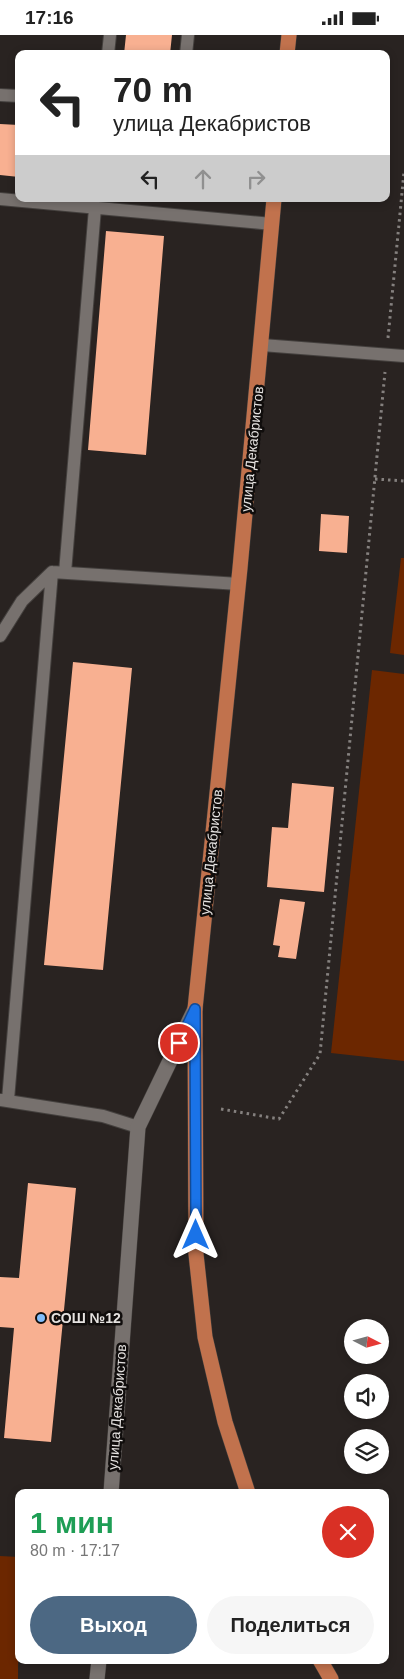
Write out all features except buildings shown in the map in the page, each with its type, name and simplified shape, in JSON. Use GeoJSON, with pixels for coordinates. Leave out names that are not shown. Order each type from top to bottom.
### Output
{"type":"FeatureCollection","features":[{"type":"Feature","properties":{"kind":"main road"},"geometry":{"type":"LineString","coordinates":[[287,50],[289,35]]}},
{"type":"Feature","properties":{"kind":"main road","name":"улица Декабристов"},"geometry":{"type":"LineString","coordinates":[[195,1009],[239,584],[274,202]]}},
{"type":"Feature","properties":{"kind":"main road"},"geometry":{"type":"LineString","coordinates":[[195,1009],[197,1263],[205,1337],[225,1422],[247,1489]]}},
{"type":"Feature","properties":{"kind":"main road"},"geometry":{"type":"LineString","coordinates":[[322,1664],[331,1679]]}},
{"type":"Feature","properties":{"kind":"street","name":"улица Декабристов"},"geometry":{"type":"LineString","coordinates":[[111,1489],[138,1127],[195,1009]]}},
{"type":"Feature","properties":{"kind":"street"},"geometry":{"type":"LineString","coordinates":[[97,1679],[99,1664]]}},
{"type":"Feature","properties":{"kind":"lane"},"geometry":{"type":"LineString","coordinates":[[108,50],[110,35]]}},
{"type":"Feature","properties":{"kind":"lane"},"geometry":{"type":"LineString","coordinates":[[186,50],[188,35]]}},
{"type":"Feature","properties":{"kind":"lane"},"geometry":{"type":"LineString","coordinates":[[0,95],[15,96]]}},
{"type":"Feature","properties":{"kind":"lane"},"geometry":{"type":"LineString","coordinates":[[0,199],[15,200]]}},
{"type":"Feature","properties":{"kind":"lane"},"geometry":{"type":"LineString","coordinates":[[32,202],[272,223]]}},
{"type":"Feature","properties":{"kind":"lane"},"geometry":{"type":"LineString","coordinates":[[95,208],[59,573],[3,1097],[103,1116],[138,1127]]}},
{"type":"Feature","properties":{"kind":"lane"},"geometry":{"type":"LineString","coordinates":[[262,345],[404,356]]}},
{"type":"Feature","properties":{"kind":"lane"},"geometry":{"type":"LineString","coordinates":[[0,636],[22,601],[59,573],[239,584]]}},
{"type":"Feature","properties":{"kind":"path"},"geometry":{"type":"LineString","coordinates":[[221,1109],[280,1119],[320,1054],[404,172]]}},
{"type":"Feature","properties":{"kind":"path"},"geometry":{"type":"LineString","coordinates":[[375,479],[404,481]]}},
{"type":"Feature","properties":{"kind":"shaded area"},"geometry":{"type":"Polygon","coordinates":[[[401,558],[404,558],[404,655],[390,653],[401,558]]]}},
{"type":"Feature","properties":{"kind":"shaded area"},"geometry":{"type":"Polygon","coordinates":[[[372,670],[404,674],[404,1061],[331,1053],[372,670]]]}},
{"type":"Feature","properties":{"kind":"shaded area"},"geometry":{"type":"Polygon","coordinates":[[[0,1556],[15,1557],[15,1664],[18,1664],[18,1679],[0,1679],[0,1556]]]}},
{"type":"Feature","properties":{"kind":"place","name":"СОШ №12"},"geometry":{"type":"Point","coordinates":[41,1318]}},
{"type":"Feature","properties":{"kind":"route"},"geometry":{"type":"LineString","coordinates":[[179,1043],[195,1009],[196,1235]]}}]}
